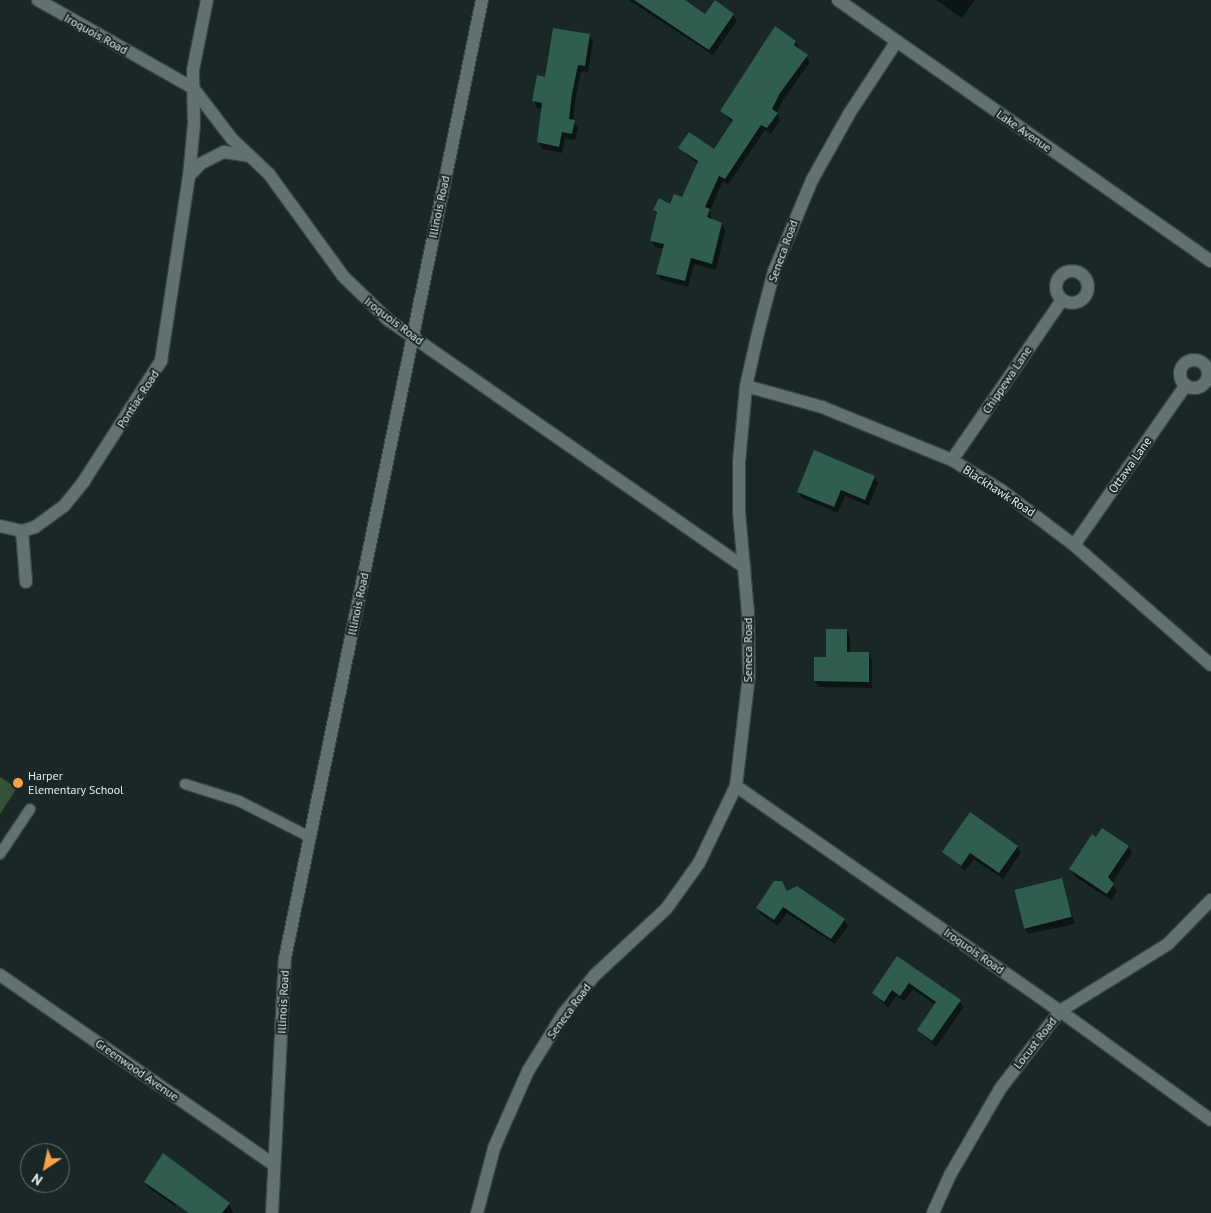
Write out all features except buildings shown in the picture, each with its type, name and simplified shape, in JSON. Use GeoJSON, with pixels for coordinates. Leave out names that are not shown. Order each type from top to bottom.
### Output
{"type":"FeatureCollection","features":[{"type":"Feature","properties":{"kind":"street","name":"Iroquois Road"},"geometry":{"type":"LineString","coordinates":[[38,0],[193,88],[232,139],[251,156],[298,211],[343,276],[364,300],[744,566]]}},
{"type":"Feature","properties":{"kind":"street","name":"Pontiac Road"},"geometry":{"type":"LineString","coordinates":[[22,531],[35,528],[64,506],[84,482],[161,361],[189,176],[194,124],[193,88],[207,0]]}},
{"type":"Feature","properties":{"kind":"street","name":"Illinois Road"},"geometry":{"type":"LineString","coordinates":[[272,1213],[285,958],[482,0]]}},
{"type":"Feature","properties":{"kind":"street","name":"Lake Avenue"},"geometry":{"type":"LineString","coordinates":[[838,0],[1211,261]]}},
{"type":"Feature","properties":{"kind":"street","name":"Seneca Road"},"geometry":{"type":"LineString","coordinates":[[477,1213],[494,1148],[528,1071],[564,1013],[595,975],[666,909],[699,863],[736,786],[749,676],[744,566],[739,512],[739,462],[746,386],[766,300],[790,228],[812,180],[844,122],[897,42]]}},
{"type":"Feature","properties":{"kind":"street"},"geometry":{"type":"LineString","coordinates":[[189,176],[200,164],[224,152],[251,156]]}},
{"type":"Feature","properties":{"kind":"street","name":"Chippewa Lane"},"geometry":{"type":"LineString","coordinates":[[952,460],[1062,300]]}},
{"type":"Feature","properties":{"kind":"street","name":"Ottawa Lane"},"geometry":{"type":"LineString","coordinates":[[1074,545],[1186,385]]}},
{"type":"Feature","properties":{"kind":"street","name":"Blackhawk Road"},"geometry":{"type":"LineString","coordinates":[[746,386],[822,407],[952,460],[1001,490],[1074,545],[1211,665]]}},
{"type":"Feature","properties":{"kind":"street"},"geometry":{"type":"LineString","coordinates":[[0,526],[22,531],[26,582]]}},
{"type":"Feature","properties":{"kind":"street","name":"Iroquois Road"},"geometry":{"type":"LineString","coordinates":[[736,786],[1060,1010],[1211,1120]]}},
{"type":"Feature","properties":{"kind":"street","name":"Locust Road"},"geometry":{"type":"LineString","coordinates":[[934,1213],[954,1167],[1000,1088],[1060,1010],[1168,944],[1190,925],[1211,900]]}},
{"type":"Feature","properties":{"kind":"street","name":"Greenwood Avenue"},"geometry":{"type":"LineString","coordinates":[[0,975],[274,1165]]}},
{"type":"Feature","properties":{"kind":"lane"},"geometry":{"type":"LineString","coordinates":[[185,784],[238,801],[310,837]]}},
{"type":"Feature","properties":{"kind":"lane"},"geometry":{"type":"LineString","coordinates":[[0,854],[30,810]]}},
{"type":"Feature","properties":{"kind":"green space"},"geometry":{"type":"Polygon","coordinates":[[[0,777],[17,788],[0,814],[0,777]]]}},
{"type":"Feature","properties":{"kind":"place","name":"Harper Elementary School"},"geometry":{"type":"Point","coordinates":[18,783]}}]}
